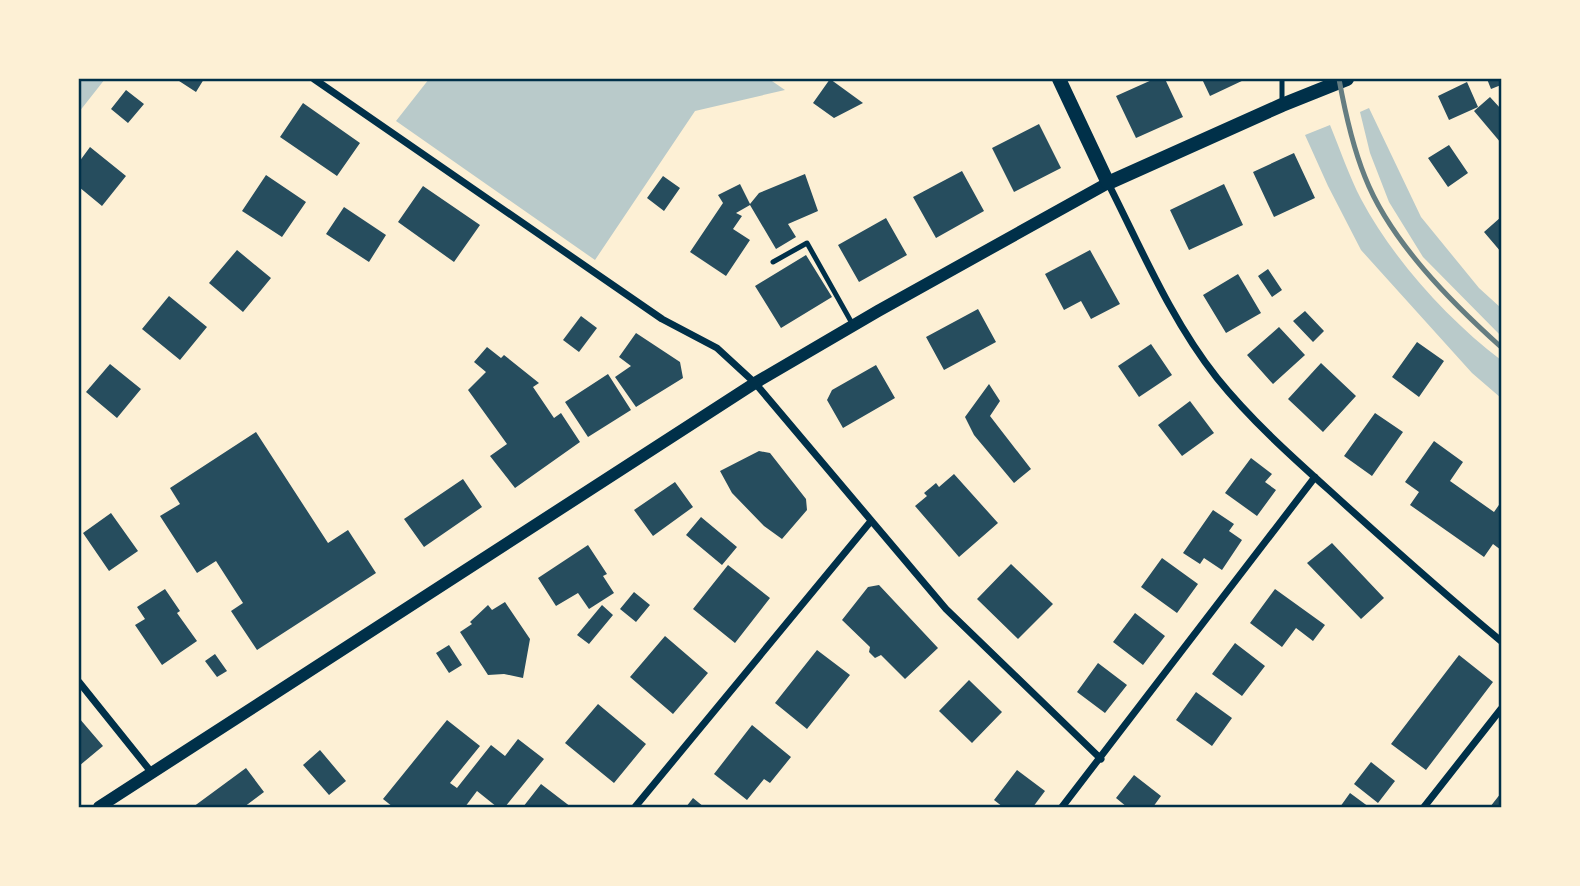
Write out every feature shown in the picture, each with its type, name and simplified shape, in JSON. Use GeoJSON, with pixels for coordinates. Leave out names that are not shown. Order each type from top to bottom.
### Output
{"type":"FeatureCollection","features":[{"type":"Feature","properties":{"kind":"main road"},"geometry":{"type":"LineString","coordinates":[[1059,79],[1108,183],[1347,79]]}},
{"type":"Feature","properties":{"kind":"street"},"geometry":{"type":"LineString","coordinates":[[314,79],[662,319],[717,348],[755,383],[946,609],[1101,759]]}},
{"type":"Feature","properties":{"kind":"street"},"geometry":{"type":"LineString","coordinates":[[99,807],[115,803],[152,773],[755,383],[1108,183],[1174,311],[1216,377],[1263,429],[1315,477],[1425,578],[1501,640]]}},
{"type":"Feature","properties":{"kind":"street"},"geometry":{"type":"LineString","coordinates":[[1062,807],[1315,477]]}},
{"type":"Feature","properties":{"kind":"street"},"geometry":{"type":"LineString","coordinates":[[635,807],[872,521]]}},
{"type":"Feature","properties":{"kind":"street"},"geometry":{"type":"LineString","coordinates":[[79,682],[152,773]]}},
{"type":"Feature","properties":{"kind":"street"},"geometry":{"type":"LineString","coordinates":[[1424,807],[1501,709]]}},
{"type":"Feature","properties":{"kind":"lane"},"geometry":{"type":"LineString","coordinates":[[1282,79],[1282,105]]}},
{"type":"Feature","properties":{"kind":"lane"},"geometry":{"type":"LineString","coordinates":[[773,262],[807,243],[853,326]]}},
{"type":"Feature","properties":{"kind":"shaded area"},"geometry":{"type":"Polygon","coordinates":[[[79,79],[105,79],[79,112],[79,79]]]}},
{"type":"Feature","properties":{"kind":"shaded area"},"geometry":{"type":"Polygon","coordinates":[[[429,79],[769,79],[785,90],[695,111],[595,260],[396,121],[429,79]]]}},
{"type":"Feature","properties":{"kind":"shaded area"},"geometry":{"type":"Polygon","coordinates":[[[1369,108],[1421,217],[1479,288],[1501,308],[1501,336],[1423,257],[1389,202],[1370,153],[1360,112],[1369,108]]]}},
{"type":"Feature","properties":{"kind":"shaded area"},"geometry":{"type":"Polygon","coordinates":[[[1330,125],[1357,190],[1389,244],[1441,307],[1501,360],[1501,398],[1472,373],[1361,250],[1305,135],[1330,125]]]}},
{"type":"Feature","properties":{"kind":"building"},"geometry":{"type":"Polygon","coordinates":[[[176,79],[204,79],[196,92],[176,79]]]}},
{"type":"Feature","properties":{"kind":"building"},"geometry":{"type":"Polygon","coordinates":[[[830,79],[863,103],[834,118],[813,103],[830,79]]]}},
{"type":"Feature","properties":{"kind":"building"},"geometry":{"type":"Polygon","coordinates":[[[1154,79],[1165,79],[1183,117],[1136,138],[1116,96],[1154,79]]]}},
{"type":"Feature","properties":{"kind":"building"},"geometry":{"type":"Polygon","coordinates":[[[1202,79],[1246,79],[1210,96],[1202,79]]]}},
{"type":"Feature","properties":{"kind":"building"},"geometry":{"type":"Polygon","coordinates":[[[1487,79],[1501,79],[1501,85],[1491,89],[1487,79]]]}},
{"type":"Feature","properties":{"kind":"building"},"geometry":{"type":"Polygon","coordinates":[[[1467,82],[1478,107],[1449,120],[1438,96],[1467,82]]]}},
{"type":"Feature","properties":{"kind":"building"},"geometry":{"type":"Polygon","coordinates":[[[126,90],[144,104],[128,123],[111,109],[126,90]]]}},
{"type":"Feature","properties":{"kind":"building"},"geometry":{"type":"Polygon","coordinates":[[[1490,97],[1501,109],[1501,143],[1474,111],[1490,97]]]}},
{"type":"Feature","properties":{"kind":"building"},"geometry":{"type":"Polygon","coordinates":[[[303,103],[360,143],[337,176],[280,137],[303,103]]]}},
{"type":"Feature","properties":{"kind":"building"},"geometry":{"type":"Polygon","coordinates":[[[1039,124],[1061,168],[1014,192],[992,148],[1039,124]]]}},
{"type":"Feature","properties":{"kind":"building"},"geometry":{"type":"Polygon","coordinates":[[[1449,145],[1468,173],[1448,187],[1428,158],[1449,145]]]}},
{"type":"Feature","properties":{"kind":"building"},"geometry":{"type":"Polygon","coordinates":[[[90,147],[126,176],[102,206],[79,187],[79,162],[90,147]]]}},
{"type":"Feature","properties":{"kind":"building"},"geometry":{"type":"Polygon","coordinates":[[[1294,153],[1315,198],[1274,217],[1253,172],[1294,153]]]}},
{"type":"Feature","properties":{"kind":"building"},"geometry":{"type":"Polygon","coordinates":[[[962,171],[984,211],[936,238],[913,197],[962,171]]]}},
{"type":"Feature","properties":{"kind":"building"},"geometry":{"type":"Polygon","coordinates":[[[805,174],[818,211],[788,224],[796,237],[776,249],[750,205],[736,213],[742,216],[733,229],[750,240],[726,276],[690,252],[723,203],[718,195],[740,184],[750,204],[759,193],[805,174]]]}},
{"type":"Feature","properties":{"kind":"building"},"geometry":{"type":"Polygon","coordinates":[[[266,175],[306,202],[282,237],[242,211],[266,175]]]}},
{"type":"Feature","properties":{"kind":"building"},"geometry":{"type":"Polygon","coordinates":[[[663,176],[680,188],[664,211],[647,198],[663,176]]]}},
{"type":"Feature","properties":{"kind":"building"},"geometry":{"type":"Polygon","coordinates":[[[1224,184],[1243,225],[1189,250],[1170,210],[1224,184]]]}},
{"type":"Feature","properties":{"kind":"building"},"geometry":{"type":"Polygon","coordinates":[[[423,186],[480,225],[454,262],[398,222],[423,186]]]}},
{"type":"Feature","properties":{"kind":"building"},"geometry":{"type":"Polygon","coordinates":[[[344,207],[386,235],[369,262],[326,234],[344,207]]]}},
{"type":"Feature","properties":{"kind":"building"},"geometry":{"type":"Polygon","coordinates":[[[1501,217],[1501,252],[1484,232],[1501,217]]]}},
{"type":"Feature","properties":{"kind":"building"},"geometry":{"type":"Polygon","coordinates":[[[886,218],[907,255],[859,282],[838,245],[886,218]]]}},
{"type":"Feature","properties":{"kind":"building"},"geometry":{"type":"Polygon","coordinates":[[[237,250],[271,278],[243,312],[209,283],[237,250]]]}},
{"type":"Feature","properties":{"kind":"building"},"geometry":{"type":"Polygon","coordinates":[[[1090,250],[1120,304],[1091,319],[1081,301],[1064,310],[1045,274],[1090,250]]]}},
{"type":"Feature","properties":{"kind":"building"},"geometry":{"type":"Polygon","coordinates":[[[806,255],[832,297],[781,328],[755,286],[806,255]]]}},
{"type":"Feature","properties":{"kind":"building"},"geometry":{"type":"Polygon","coordinates":[[[1268,269],[1282,290],[1272,297],[1258,276],[1268,269]]]}},
{"type":"Feature","properties":{"kind":"building"},"geometry":{"type":"Polygon","coordinates":[[[1238,274],[1261,313],[1226,333],[1203,295],[1238,274]]]}},
{"type":"Feature","properties":{"kind":"building"},"geometry":{"type":"Polygon","coordinates":[[[169,296],[207,327],[180,360],[142,329],[169,296]]]}},
{"type":"Feature","properties":{"kind":"building"},"geometry":{"type":"Polygon","coordinates":[[[978,309],[996,342],[944,370],[926,337],[978,309]]]}},
{"type":"Feature","properties":{"kind":"building"},"geometry":{"type":"Polygon","coordinates":[[[1305,311],[1324,331],[1313,342],[1293,321],[1305,311]]]}},
{"type":"Feature","properties":{"kind":"building"},"geometry":{"type":"Polygon","coordinates":[[[581,316],[597,328],[579,352],[563,340],[581,316]]]}},
{"type":"Feature","properties":{"kind":"building"},"geometry":{"type":"Polygon","coordinates":[[[1279,327],[1305,355],[1273,384],[1247,355],[1279,327]]]}},
{"type":"Feature","properties":{"kind":"building"},"geometry":{"type":"Polygon","coordinates":[[[636,333],[680,362],[683,378],[636,407],[615,377],[631,366],[619,357],[636,333]]]}},
{"type":"Feature","properties":{"kind":"building"},"geometry":{"type":"Polygon","coordinates":[[[1417,342],[1444,361],[1419,397],[1392,377],[1417,342]]]}},
{"type":"Feature","properties":{"kind":"building"},"geometry":{"type":"Polygon","coordinates":[[[1151,344],[1172,375],[1139,397],[1118,366],[1151,344]]]}},
{"type":"Feature","properties":{"kind":"building"},"geometry":{"type":"Polygon","coordinates":[[[487,347],[501,358],[504,355],[539,383],[533,387],[554,418],[561,413],[580,442],[515,488],[490,456],[507,444],[468,390],[486,372],[474,362],[487,347]]]}},
{"type":"Feature","properties":{"kind":"building"},"geometry":{"type":"Polygon","coordinates":[[[1321,363],[1356,396],[1323,432],[1288,399],[1321,363]]]}},
{"type":"Feature","properties":{"kind":"building"},"geometry":{"type":"Polygon","coordinates":[[[110,364],[141,389],[117,418],[86,392],[110,364]]]}},
{"type":"Feature","properties":{"kind":"building"},"geometry":{"type":"Polygon","coordinates":[[[876,365],[895,398],[843,428],[827,400],[832,390],[876,365]]]}},
{"type":"Feature","properties":{"kind":"building"},"geometry":{"type":"Polygon","coordinates":[[[608,374],[631,410],[588,437],[565,402],[608,374]]]}},
{"type":"Feature","properties":{"kind":"building"},"geometry":{"type":"Polygon","coordinates":[[[989,384],[1000,401],[990,416],[1031,469],[1014,483],[974,435],[965,417],[989,384]]]}},
{"type":"Feature","properties":{"kind":"building"},"geometry":{"type":"Polygon","coordinates":[[[1190,401],[1214,433],[1182,456],[1158,425],[1190,401]]]}},
{"type":"Feature","properties":{"kind":"building"},"geometry":{"type":"Polygon","coordinates":[[[1375,413],[1403,432],[1372,476],[1344,456],[1375,413]]]}},
{"type":"Feature","properties":{"kind":"building"},"geometry":{"type":"Polygon","coordinates":[[[256,432],[328,543],[348,530],[376,573],[257,650],[231,611],[243,603],[216,561],[197,573],[160,516],[180,504],[170,488],[256,432]]]}},
{"type":"Feature","properties":{"kind":"building"},"geometry":{"type":"Polygon","coordinates":[[[1434,441],[1463,462],[1450,481],[1494,512],[1501,502],[1501,550],[1493,544],[1484,557],[1410,505],[1419,492],[1405,482],[1434,441]]]}},
{"type":"Feature","properties":{"kind":"building"},"geometry":{"type":"Polygon","coordinates":[[[759,451],[770,453],[806,499],[807,510],[782,539],[764,526],[732,493],[720,471],[759,451]]]}},
{"type":"Feature","properties":{"kind":"building"},"geometry":{"type":"Polygon","coordinates":[[[1251,458],[1272,474],[1265,482],[1276,490],[1257,516],[1225,493],[1251,458]]]}},
{"type":"Feature","properties":{"kind":"building"},"geometry":{"type":"Polygon","coordinates":[[[954,474],[998,523],[959,557],[915,506],[927,496],[924,493],[936,483],[939,487],[954,474]]]}},
{"type":"Feature","properties":{"kind":"building"},"geometry":{"type":"Polygon","coordinates":[[[463,479],[482,507],[424,547],[404,519],[463,479]]]}},
{"type":"Feature","properties":{"kind":"building"},"geometry":{"type":"Polygon","coordinates":[[[675,482],[693,507],[653,536],[634,510],[675,482]]]}},
{"type":"Feature","properties":{"kind":"building"},"geometry":{"type":"Polygon","coordinates":[[[1213,510],[1234,524],[1229,531],[1242,540],[1222,570],[1204,558],[1200,564],[1183,553],[1213,510]]]}},
{"type":"Feature","properties":{"kind":"building"},"geometry":{"type":"Polygon","coordinates":[[[111,513],[138,551],[109,571],[83,533],[111,513]]]}},
{"type":"Feature","properties":{"kind":"building"},"geometry":{"type":"Polygon","coordinates":[[[701,517],[737,547],[722,565],[686,535],[701,517]]]}},
{"type":"Feature","properties":{"kind":"building"},"geometry":{"type":"Polygon","coordinates":[[[1332,543],[1384,598],[1361,619],[1307,563],[1332,543]]]}},
{"type":"Feature","properties":{"kind":"building"},"geometry":{"type":"Polygon","coordinates":[[[588,545],[607,574],[603,576],[614,593],[589,609],[578,593],[556,606],[538,578],[588,545]]]}},
{"type":"Feature","properties":{"kind":"building"},"geometry":{"type":"Polygon","coordinates":[[[1162,558],[1198,584],[1177,613],[1141,587],[1162,558]]]}},
{"type":"Feature","properties":{"kind":"building"},"geometry":{"type":"Polygon","coordinates":[[[1011,564],[1053,604],[1018,639],[977,599],[1011,564]]]}},
{"type":"Feature","properties":{"kind":"building"},"geometry":{"type":"Polygon","coordinates":[[[728,565],[770,598],[735,643],[693,609],[728,565]]]}},
{"type":"Feature","properties":{"kind":"building"},"geometry":{"type":"Polygon","coordinates":[[[879,585],[938,648],[905,679],[881,655],[875,658],[869,652],[870,647],[842,620],[868,587],[879,585]]]}},
{"type":"Feature","properties":{"kind":"building"},"geometry":{"type":"Polygon","coordinates":[[[165,589],[180,611],[177,613],[197,641],[162,665],[135,625],[145,619],[137,607],[165,589]]]}},
{"type":"Feature","properties":{"kind":"building"},"geometry":{"type":"Polygon","coordinates":[[[1275,589],[1325,625],[1313,641],[1296,628],[1282,647],[1250,623],[1275,589]]]}},
{"type":"Feature","properties":{"kind":"building"},"geometry":{"type":"Polygon","coordinates":[[[634,592],[650,605],[636,622],[620,609],[634,592]]]}},
{"type":"Feature","properties":{"kind":"building"},"geometry":{"type":"Polygon","coordinates":[[[505,602],[530,639],[523,678],[504,674],[488,675],[460,632],[472,624],[470,622],[488,605],[492,610],[505,602]]]}},
{"type":"Feature","properties":{"kind":"building"},"geometry":{"type":"Polygon","coordinates":[[[602,605],[613,615],[589,644],[577,635],[602,605]]]}},
{"type":"Feature","properties":{"kind":"building"},"geometry":{"type":"Polygon","coordinates":[[[1135,613],[1165,636],[1143,665],[1113,642],[1135,613]]]}},
{"type":"Feature","properties":{"kind":"building"},"geometry":{"type":"Polygon","coordinates":[[[665,636],[708,673],[673,714],[630,677],[665,636]]]}},
{"type":"Feature","properties":{"kind":"building"},"geometry":{"type":"Polygon","coordinates":[[[1235,643],[1265,666],[1242,696],[1212,674],[1235,643]]]}},
{"type":"Feature","properties":{"kind":"building"},"geometry":{"type":"Polygon","coordinates":[[[449,645],[462,665],[449,673],[436,653],[449,645]]]}},
{"type":"Feature","properties":{"kind":"building"},"geometry":{"type":"Polygon","coordinates":[[[817,650],[850,675],[807,729],[775,703],[817,650]]]}},
{"type":"Feature","properties":{"kind":"building"},"geometry":{"type":"Polygon","coordinates":[[[215,654],[227,671],[217,677],[205,661],[215,654]]]}},
{"type":"Feature","properties":{"kind":"building"},"geometry":{"type":"Polygon","coordinates":[[[1459,655],[1493,682],[1426,770],[1391,744],[1459,655]]]}},
{"type":"Feature","properties":{"kind":"building"},"geometry":{"type":"Polygon","coordinates":[[[1098,663],[1127,685],[1105,713],[1077,692],[1098,663]]]}},
{"type":"Feature","properties":{"kind":"building"},"geometry":{"type":"Polygon","coordinates":[[[969,680],[1002,712],[972,743],[939,711],[969,680]]]}},
{"type":"Feature","properties":{"kind":"building"},"geometry":{"type":"Polygon","coordinates":[[[1196,692],[1232,718],[1212,746],[1176,720],[1196,692]]]}},
{"type":"Feature","properties":{"kind":"building"},"geometry":{"type":"Polygon","coordinates":[[[598,704],[646,744],[614,783],[565,743],[598,704]]]}},
{"type":"Feature","properties":{"kind":"building"},"geometry":{"type":"Polygon","coordinates":[[[79,718],[103,746],[79,766],[79,718]]]}},
{"type":"Feature","properties":{"kind":"building"},"geometry":{"type":"Polygon","coordinates":[[[447,720],[480,746],[450,783],[457,788],[491,745],[505,756],[518,739],[544,759],[505,807],[497,807],[477,791],[465,807],[393,807],[383,799],[447,720]]]}},
{"type":"Feature","properties":{"kind":"building"},"geometry":{"type":"Polygon","coordinates":[[[752,725],[791,757],[770,783],[764,779],[747,800],[714,774],[752,725]]]}},
{"type":"Feature","properties":{"kind":"building"},"geometry":{"type":"Polygon","coordinates":[[[320,750],[346,781],[329,795],[303,765],[320,750]]]}},
{"type":"Feature","properties":{"kind":"building"},"geometry":{"type":"Polygon","coordinates":[[[1371,762],[1395,781],[1378,803],[1354,784],[1371,762]]]}},
{"type":"Feature","properties":{"kind":"building"},"geometry":{"type":"Polygon","coordinates":[[[246,768],[264,792],[244,807],[193,807],[246,768]]]}},
{"type":"Feature","properties":{"kind":"building"},"geometry":{"type":"Polygon","coordinates":[[[1017,770],[1045,791],[1033,807],[1003,807],[994,800],[1017,770]]]}},
{"type":"Feature","properties":{"kind":"building"},"geometry":{"type":"Polygon","coordinates":[[[1134,775],[1161,796],[1153,807],[1127,807],[1116,798],[1134,775]]]}},
{"type":"Feature","properties":{"kind":"building"},"geometry":{"type":"Polygon","coordinates":[[[541,784],[571,807],[523,807],[541,784]]]}},
{"type":"Feature","properties":{"kind":"building"},"geometry":{"type":"Polygon","coordinates":[[[1350,793],[1369,807],[1340,807],[1350,793]]]}},
{"type":"Feature","properties":{"kind":"building"},"geometry":{"type":"Polygon","coordinates":[[[1501,793],[1501,807],[1490,807],[1501,793]]]}},
{"type":"Feature","properties":{"kind":"building"},"geometry":{"type":"Polygon","coordinates":[[[693,798],[704,807],[686,807],[693,798]]]}},
{"type":"Feature","properties":{"kind":"railway"},"geometry":{"type":"LineString","coordinates":[[1339,79],[1360,165],[1376,201],[1424,269],[1501,347]]}}]}
